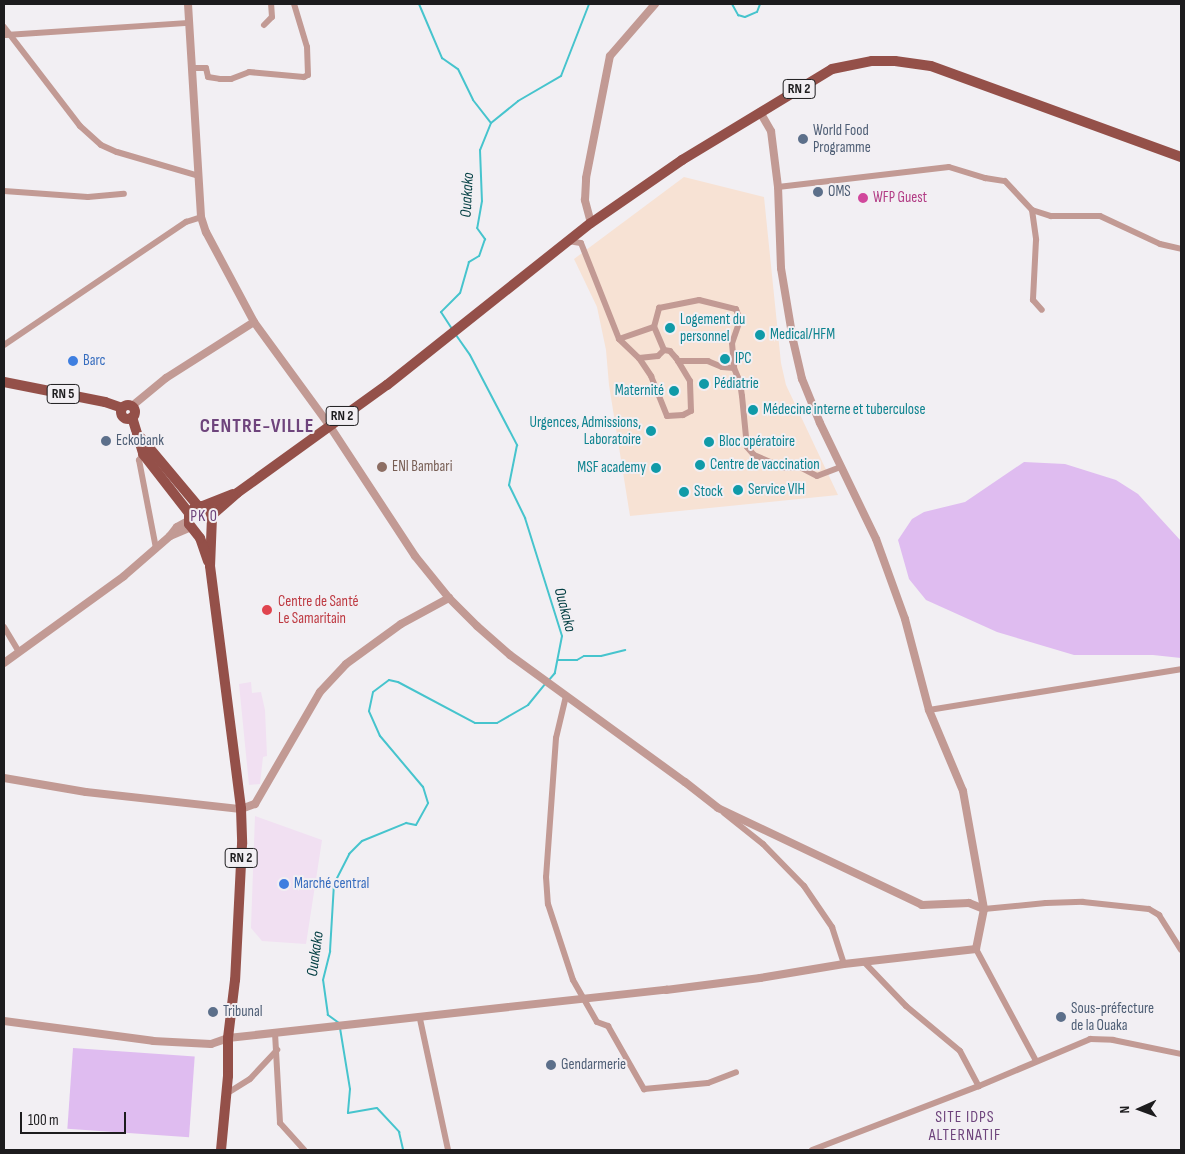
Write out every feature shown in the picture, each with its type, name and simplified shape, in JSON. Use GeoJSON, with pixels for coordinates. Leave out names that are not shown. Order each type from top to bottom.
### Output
{"type":"FeatureCollection","features":[{"type":"Feature","properties":{"kind":"main road","name":"RN 2"},"geometry":{"type":"LineString","coordinates":[[221,1150],[228,1038],[235,980],[242,844],[241,809],[210,566],[212,519],[238,492],[387,385],[591,223],[682,160],[832,69],[872,61],[896,61],[931,66],[1181,157]]}},
{"type":"Feature","properties":{"kind":"main road","name":"RN 5"},"geometry":{"type":"LineString","coordinates":[[4,382],[105,402],[129,410]]}},
{"type":"Feature","properties":{"kind":"main road"},"geometry":{"type":"LineString","coordinates":[[129,410],[147,451],[161,470],[190,523],[202,531],[212,519],[201,506],[161,470]]}},
{"type":"Feature","properties":{"kind":"main road","name":"RN 2"},"geometry":{"type":"LineString","coordinates":[[201,506],[238,492]]}},
{"type":"Feature","properties":{"kind":"main road"},"geometry":{"type":"LineString","coordinates":[[190,523],[201,506]]}},
{"type":"Feature","properties":{"kind":"main road","name":"RN 2"},"geometry":{"type":"LineString","coordinates":[[190,523],[210,566]]}},
{"type":"Feature","properties":{"kind":"street"},"geometry":{"type":"LineString","coordinates":[[188,4],[201,217],[206,232],[254,322],[329,425],[415,556],[449,598],[483,632],[718,808],[763,844],[804,886],[832,926],[844,964]]}},
{"type":"Feature","properties":{"kind":"street"},"geometry":{"type":"LineString","coordinates":[[264,25],[272,17],[272,4]]}},
{"type":"Feature","properties":{"kind":"street"},"geometry":{"type":"LineString","coordinates":[[192,68],[206,68],[208,77],[220,79],[231,79],[237,74],[249,72],[304,77],[308,75],[307,47],[294,4]]}},
{"type":"Feature","properties":{"kind":"street"},"geometry":{"type":"LineString","coordinates":[[591,223],[585,200],[586,178],[610,56],[655,4]]}},
{"type":"Feature","properties":{"kind":"street"},"geometry":{"type":"LineString","coordinates":[[6,35],[189,23]]}},
{"type":"Feature","properties":{"kind":"street"},"geometry":{"type":"LineString","coordinates":[[4,28],[6,35],[80,126],[101,145],[117,152],[199,176]]}},
{"type":"Feature","properties":{"kind":"street"},"geometry":{"type":"LineString","coordinates":[[760,112],[771,131],[778,187],[781,268],[793,340],[802,379],[840,467],[876,539],[902,610],[930,710],[963,791],[984,909],[976,949],[1036,1061]]}},
{"type":"Feature","properties":{"kind":"street"},"geometry":{"type":"LineString","coordinates":[[778,187],[949,167],[985,178],[1006,181],[1032,210],[1050,216],[1100,216],[1160,244],[1181,249]]}},
{"type":"Feature","properties":{"kind":"street"},"geometry":{"type":"LineString","coordinates":[[4,191],[88,197],[124,194]]}},
{"type":"Feature","properties":{"kind":"street"},"geometry":{"type":"LineString","coordinates":[[1032,210],[1036,240],[1033,300],[1042,310]]}},
{"type":"Feature","properties":{"kind":"street"},"geometry":{"type":"LineString","coordinates":[[4,345],[186,222],[201,217]]}},
{"type":"Feature","properties":{"kind":"street"},"geometry":{"type":"LineString","coordinates":[[568,241],[581,243],[620,339],[639,358],[651,376],[667,416],[684,415],[691,411],[690,381],[670,351],[664,350]]}},
{"type":"Feature","properties":{"kind":"street"},"geometry":{"type":"LineString","coordinates":[[664,350],[654,327],[659,308],[680,302],[699,300],[736,309],[740,320],[732,343],[734,368],[740,382],[747,447],[754,455],[784,468],[800,467],[817,476],[840,467]]}},
{"type":"Feature","properties":{"kind":"street"},"geometry":{"type":"LineString","coordinates":[[129,410],[166,378],[254,322]]}},
{"type":"Feature","properties":{"kind":"street"},"geometry":{"type":"LineString","coordinates":[[620,339],[654,327]]}},
{"type":"Feature","properties":{"kind":"street"},"geometry":{"type":"LineString","coordinates":[[639,358],[658,356],[664,350]]}},
{"type":"Feature","properties":{"kind":"street"},"geometry":{"type":"LineString","coordinates":[[678,361],[708,361],[722,367],[734,368]]}},
{"type":"Feature","properties":{"kind":"street"},"geometry":{"type":"LineString","coordinates":[[147,451],[140,460],[143,487],[156,548]]}},
{"type":"Feature","properties":{"kind":"street"},"geometry":{"type":"LineString","coordinates":[[4,663],[124,576],[170,536],[177,527],[190,523]]}},
{"type":"Feature","properties":{"kind":"street"},"geometry":{"type":"LineString","coordinates":[[4,778],[59,788],[241,809],[255,804],[320,692],[346,664],[401,624],[449,598]]}},
{"type":"Feature","properties":{"kind":"street"},"geometry":{"type":"LineString","coordinates":[[4,627],[19,652]]}},
{"type":"Feature","properties":{"kind":"street"},"geometry":{"type":"LineString","coordinates":[[930,710],[1181,669]]}},
{"type":"Feature","properties":{"kind":"street"},"geometry":{"type":"LineString","coordinates":[[566,696],[556,738],[546,877],[548,904],[582,998],[597,1022],[608,1026],[644,1089],[708,1084],[736,1072]]}},
{"type":"Feature","properties":{"kind":"street"},"geometry":{"type":"LineString","coordinates":[[718,808],[922,905],[969,904],[984,909],[1046,903],[1083,902],[1149,909],[1160,915],[1181,950]]}},
{"type":"Feature","properties":{"kind":"street"},"geometry":{"type":"LineString","coordinates":[[4,1021],[178,1043],[211,1044],[228,1038],[420,1019],[760,978],[844,964],[976,949]]}},
{"type":"Feature","properties":{"kind":"street"},"geometry":{"type":"LineString","coordinates":[[864,962],[906,1006],[960,1051],[979,1086]]}},
{"type":"Feature","properties":{"kind":"street"},"geometry":{"type":"LineString","coordinates":[[420,1019],[448,1150]]}},
{"type":"Feature","properties":{"kind":"street"},"geometry":{"type":"LineString","coordinates":[[275,1033],[280,1123],[304,1150]]}},
{"type":"Feature","properties":{"kind":"street"},"geometry":{"type":"LineString","coordinates":[[812,1150],[979,1086],[1090,1039],[1114,1040],[1181,1054]]}},
{"type":"Feature","properties":{"kind":"street"},"geometry":{"type":"LineString","coordinates":[[226,1094],[250,1079],[276,1050]]}},
{"type":"Feature","properties":{"kind":"shaded area"},"geometry":{"type":"Polygon","coordinates":[[[684,177],[764,197],[781,363],[786,385],[838,495],[630,516],[609,385],[606,350],[597,307],[574,259],[684,177]]]}},
{"type":"Feature","properties":{"kind":"shaded area"},"geometry":{"type":"Polygon","coordinates":[[[1024,462],[1065,464],[1116,480],[1138,494],[1181,541],[1181,658],[1153,655],[1074,655],[997,632],[926,600],[909,579],[898,540],[912,519],[924,512],[965,502],[1024,462]]]}},
{"type":"Feature","properties":{"kind":"shaded area"},"geometry":{"type":"Polygon","coordinates":[[[251,682],[252,693],[261,692],[265,710],[267,756],[263,757],[260,784],[249,785],[239,684],[251,682]]]}},
{"type":"Feature","properties":{"kind":"shaded area","name":"Marché central"},"geometry":{"type":"Polygon","coordinates":[[[255,816],[322,840],[306,944],[262,941],[251,928],[255,816]]]}},
{"type":"Feature","properties":{"kind":"shaded area"},"geometry":{"type":"Polygon","coordinates":[[[73,1048],[195,1057],[189,1137],[67,1129],[73,1048]]]}},
{"type":"Feature","properties":{"kind":"waterway","name":"Ouakako"},"geometry":{"type":"LineString","coordinates":[[419,4],[442,58],[458,69],[473,100],[491,123],[480,150],[482,201],[477,228],[485,239],[479,256],[469,262],[460,293],[441,312],[452,329]]}},
{"type":"Feature","properties":{"kind":"waterway"},"geometry":{"type":"LineString","coordinates":[[491,123],[518,101],[561,76],[589,4]]}},
{"type":"Feature","properties":{"kind":"waterway"},"geometry":{"type":"LineString","coordinates":[[732,4],[738,15],[745,17],[757,12],[760,4]]}},
{"type":"Feature","properties":{"kind":"waterway","name":"Ouakako"},"geometry":{"type":"LineString","coordinates":[[456,335],[470,355],[517,445],[509,485],[525,518],[562,636],[555,673],[548,681]]}},
{"type":"Feature","properties":{"kind":"waterway"},"geometry":{"type":"LineString","coordinates":[[558,660],[577,660],[584,656],[601,656],[625,650]]}},
{"type":"Feature","properties":{"kind":"waterway","name":"Ouakako"},"geometry":{"type":"LineString","coordinates":[[339,1023],[328,1015],[323,980],[330,951],[334,884],[349,854],[362,841],[406,823],[416,825],[428,803],[423,787],[380,736],[369,711],[373,692],[389,680],[398,682],[475,723],[497,723],[528,705],[545,684]]}},
{"type":"Feature","properties":{"kind":"waterway","name":"Ouakako"},"geometry":{"type":"LineString","coordinates":[[340,1028],[350,1089],[348,1113],[377,1108],[399,1132],[403,1150]]}},
{"type":"Feature","properties":{"kind":"place","name":"World Food Programme"},"geometry":{"type":"Point","coordinates":[803,139]}},
{"type":"Feature","properties":{"kind":"place","name":"OMS"},"geometry":{"type":"Point","coordinates":[818,192]}},
{"type":"Feature","properties":{"kind":"place","name":"WFP Guest"},"geometry":{"type":"Point","coordinates":[863,198]}},
{"type":"Feature","properties":{"kind":"place","name":"Logement du personnel"},"geometry":{"type":"Point","coordinates":[670,328]}},
{"type":"Feature","properties":{"kind":"place","name":"Medical/HFM"},"geometry":{"type":"Point","coordinates":[760,335]}},
{"type":"Feature","properties":{"kind":"place","name":"IPC"},"geometry":{"type":"Point","coordinates":[725,359]}},
{"type":"Feature","properties":{"kind":"place","name":"Barc"},"geometry":{"type":"Point","coordinates":[73,361]}},
{"type":"Feature","properties":{"kind":"place","name":"Pédiatrie"},"geometry":{"type":"Point","coordinates":[704,384]}},
{"type":"Feature","properties":{"kind":"place","name":"Maternité"},"geometry":{"type":"Point","coordinates":[674,391]}},
{"type":"Feature","properties":{"kind":"place","name":"Médecine interne et tuberculose"},"geometry":{"type":"Point","coordinates":[753,410]}},
{"type":"Feature","properties":{"kind":"place","name":"Urgences, Admissions, Laboratoire"},"geometry":{"type":"Point","coordinates":[651,431]}},
{"type":"Feature","properties":{"kind":"place","name":"Eckobank"},"geometry":{"type":"Point","coordinates":[106,441]}},
{"type":"Feature","properties":{"kind":"place","name":"Bloc opératoire"},"geometry":{"type":"Point","coordinates":[709,442]}},
{"type":"Feature","properties":{"kind":"place","name":"Centre de vaccination"},"geometry":{"type":"Point","coordinates":[700,465]}},
{"type":"Feature","properties":{"kind":"place","name":"ENI Bambari"},"geometry":{"type":"Point","coordinates":[382,467]}},
{"type":"Feature","properties":{"kind":"place","name":"MSF academy"},"geometry":{"type":"Point","coordinates":[656,468]}},
{"type":"Feature","properties":{"kind":"place","name":"Service VIH"},"geometry":{"type":"Point","coordinates":[738,490]}},
{"type":"Feature","properties":{"kind":"place","name":"Stock"},"geometry":{"type":"Point","coordinates":[684,492]}},
{"type":"Feature","properties":{"kind":"place","name":"Centre de Santé Le Samaritain"},"geometry":{"type":"Point","coordinates":[267,610]}},
{"type":"Feature","properties":{"kind":"place","name":"Marché central"},"geometry":{"type":"Point","coordinates":[284,884]}},
{"type":"Feature","properties":{"kind":"place","name":"Tribunal"},"geometry":{"type":"Point","coordinates":[213,1012]}},
{"type":"Feature","properties":{"kind":"place","name":"Sous-préfecture de la Ouaka"},"geometry":{"type":"Point","coordinates":[1061,1017]}},
{"type":"Feature","properties":{"kind":"place","name":"Gendarmerie"},"geometry":{"type":"Point","coordinates":[551,1065]}},
{"type":"Feature","properties":{"kind":"district","name":"CENTRE-VILLE"},"geometry":{"type":"Point","coordinates":[257,426]}},
{"type":"Feature","properties":{"kind":"district","name":"PK 0"},"geometry":{"type":"Point","coordinates":[204,517]}},
{"type":"Feature","properties":{"kind":"district","name":"SITE IDPS ALTERNATIF"},"geometry":{"type":"Point","coordinates":[965,1127]}}]}
